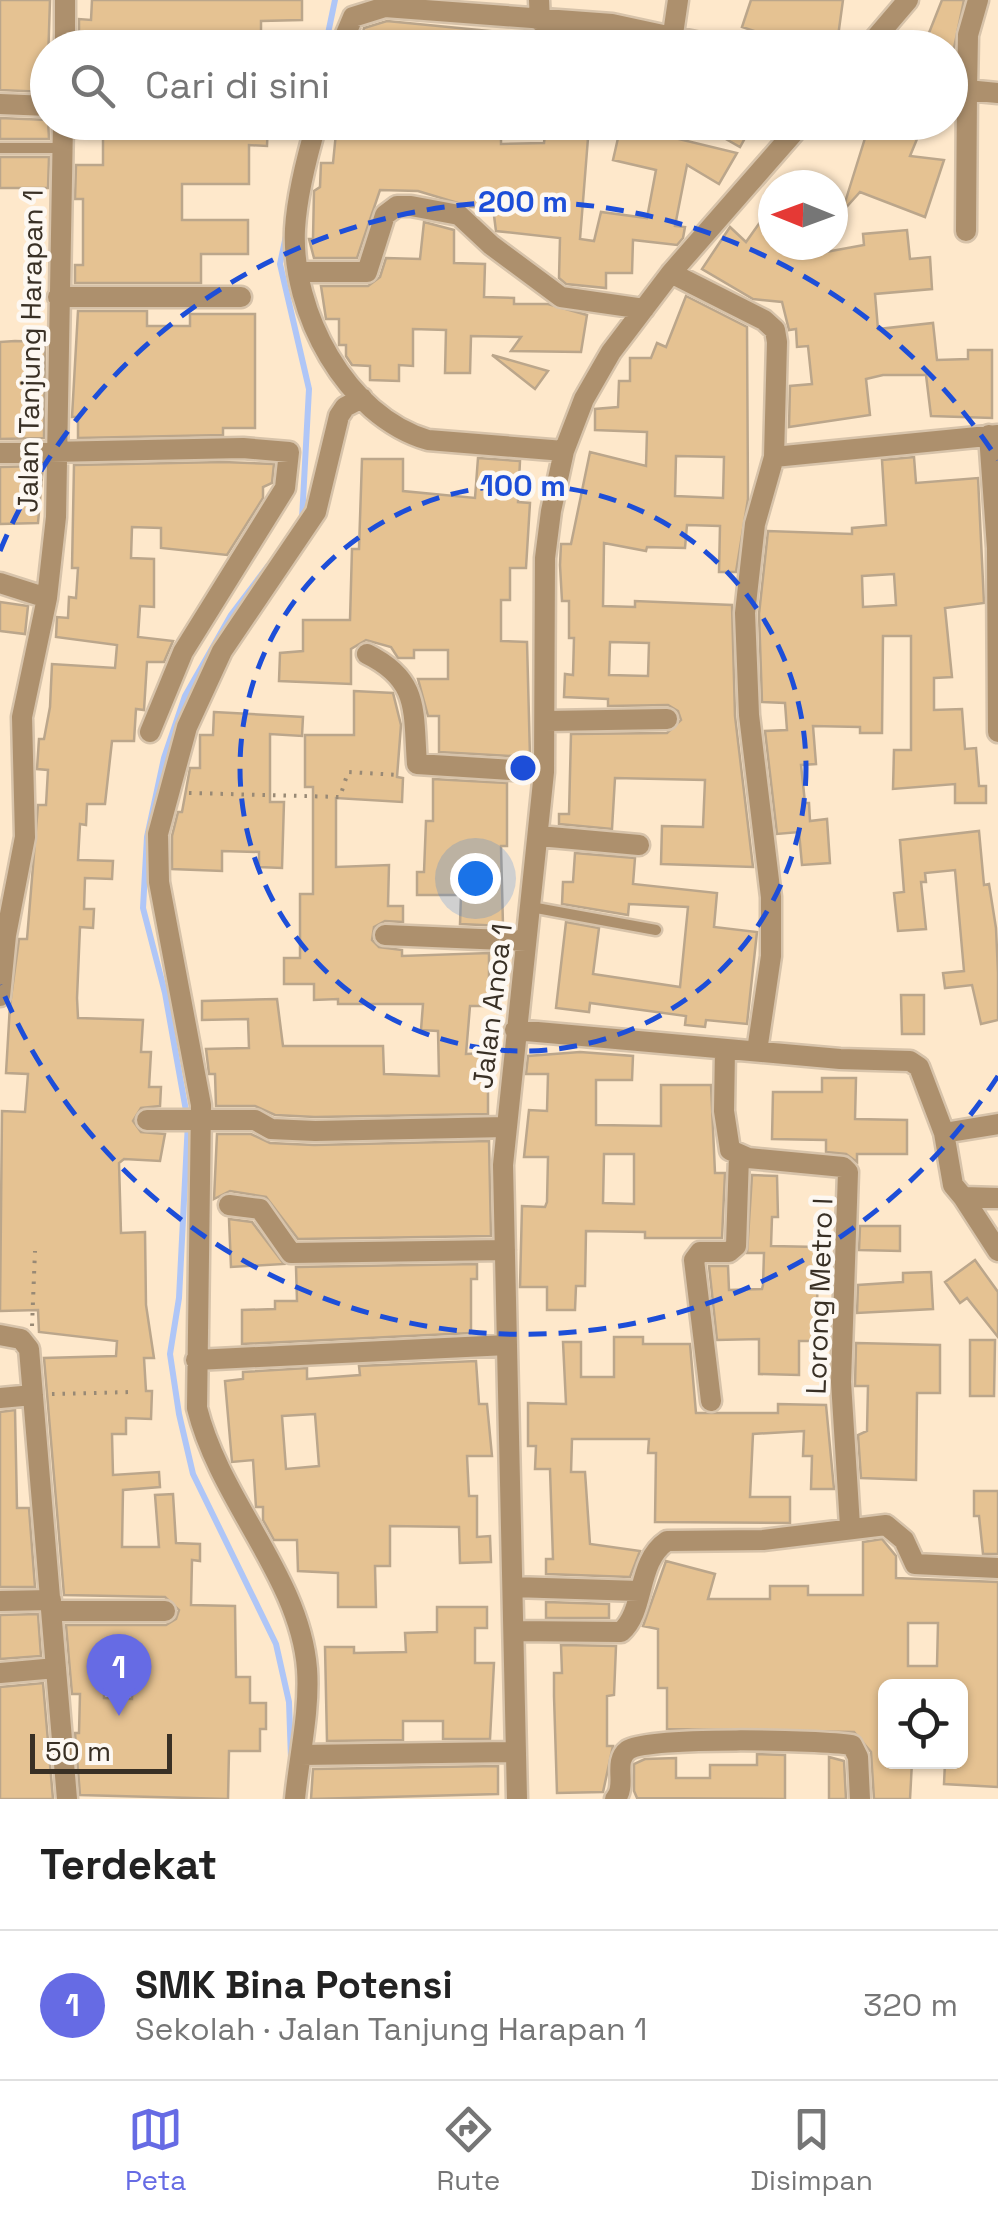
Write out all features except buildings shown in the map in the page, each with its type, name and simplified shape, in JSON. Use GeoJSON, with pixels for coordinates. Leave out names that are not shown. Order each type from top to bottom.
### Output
{"type":"FeatureCollection","features":[{"type":"Feature","properties":{"kind":"street"},"geometry":{"type":"LineString","coordinates":[[65,0],[66,30]]}},
{"type":"Feature","properties":{"kind":"street"},"geometry":{"type":"LineString","coordinates":[[674,30],[678,0]]}},
{"type":"Feature","properties":{"kind":"street"},"geometry":{"type":"LineString","coordinates":[[883,30],[908,0]]}},
{"type":"Feature","properties":{"kind":"street"},"geometry":{"type":"LineString","coordinates":[[968,35],[978,0]]}},
{"type":"Feature","properties":{"kind":"street"},"geometry":{"type":"LineString","coordinates":[[989,0],[998,1]]}},
{"type":"Feature","properties":{"kind":"street"},"geometry":{"type":"LineString","coordinates":[[348,30],[353,17],[374,8],[540,10],[649,30]]}},
{"type":"Feature","properties":{"kind":"street"},"geometry":{"type":"LineString","coordinates":[[968,90],[998,93]]}},
{"type":"Feature","properties":{"kind":"street"},"geometry":{"type":"LineString","coordinates":[[0,104],[30,105]]}},
{"type":"Feature","properties":{"kind":"street","name":"Jalan Tanjung Harapan 1"},"geometry":{"type":"LineString","coordinates":[[0,996],[3,934],[26,827],[22,717],[47,598],[58,449],[61,140]]}},
{"type":"Feature","properties":{"kind":"street"},"geometry":{"type":"LineString","coordinates":[[314,140],[295,231],[299,272],[323,345],[362,398],[388,423],[428,440],[564,451]]}},
{"type":"Feature","properties":{"kind":"street","name":"Jalan Anoa 1"},"geometry":{"type":"LineString","coordinates":[[517,1799],[504,1250],[506,1127],[544,772],[545,558],[564,451],[584,399],[611,352],[671,274],[787,140]]}},
{"type":"Feature","properties":{"kind":"street"},"geometry":{"type":"LineString","coordinates":[[966,231],[967,140]]}},
{"type":"Feature","properties":{"kind":"street"},"geometry":{"type":"LineString","coordinates":[[299,272],[367,272],[385,214],[396,206],[411,206],[459,214],[491,246],[561,298],[644,309]]}},
{"type":"Feature","properties":{"kind":"street"},"geometry":{"type":"LineString","coordinates":[[671,274],[775,330],[774,457],[755,524],[745,613],[749,715],[771,898],[771,956],[757,1052]]}},
{"type":"Feature","properties":{"kind":"street"},"geometry":{"type":"LineString","coordinates":[[58,297],[241,298]]}},
{"type":"Feature","properties":{"kind":"street"},"geometry":{"type":"LineString","coordinates":[[295,1799],[307,1674],[302,1647],[278,1572],[237,1509],[206,1442],[197,1408],[199,1095],[158,882],[158,834],[187,728],[222,651],[312,522],[339,416],[345,407],[362,398]]}},
{"type":"Feature","properties":{"kind":"street"},"geometry":{"type":"LineString","coordinates":[[774,457],[993,435],[998,548],[998,732]]}},
{"type":"Feature","properties":{"kind":"street"},"geometry":{"type":"LineString","coordinates":[[0,452],[242,448],[282,450],[290,455],[285,488],[183,652],[150,732]]}},
{"type":"Feature","properties":{"kind":"street"},"geometry":{"type":"LineString","coordinates":[[0,583],[47,598]]}},
{"type":"Feature","properties":{"kind":"street"},"geometry":{"type":"LineString","coordinates":[[367,654],[392,667],[409,691],[417,764],[544,772]]}},
{"type":"Feature","properties":{"kind":"street"},"geometry":{"type":"LineString","coordinates":[[547,720],[667,720]]}},
{"type":"Feature","properties":{"kind":"street"},"geometry":{"type":"LineString","coordinates":[[539,836],[639,845]]}},
{"type":"Feature","properties":{"kind":"street"},"geometry":{"type":"LineString","coordinates":[[385,935],[526,941]]}},
{"type":"Feature","properties":{"kind":"street"},"geometry":{"type":"LineString","coordinates":[[514,1030],[916,1062],[944,1133],[954,1185],[998,1251]]}},
{"type":"Feature","properties":{"kind":"street"},"geometry":{"type":"LineString","coordinates":[[712,1401],[694,1260],[700,1252],[729,1252],[736,1246],[739,1156],[730,1150],[727,1137],[725,1049]]}},
{"type":"Feature","properties":{"kind":"street"},"geometry":{"type":"LineString","coordinates":[[157,1119],[255,1120],[271,1129],[315,1131],[506,1127]]}},
{"type":"Feature","properties":{"kind":"street"},"geometry":{"type":"LineString","coordinates":[[944,1133],[998,1124]]}},
{"type":"Feature","properties":{"kind":"street","name":"Lorong Metro I"},"geometry":{"type":"LineString","coordinates":[[739,1156],[842,1167],[848,1172],[841,1382],[850,1526]]}},
{"type":"Feature","properties":{"kind":"street"},"geometry":{"type":"LineString","coordinates":[[963,1197],[998,1198]]}},
{"type":"Feature","properties":{"kind":"street"},"geometry":{"type":"LineString","coordinates":[[230,1206],[260,1210],[292,1253],[504,1250]]}},
{"type":"Feature","properties":{"kind":"street"},"geometry":{"type":"LineString","coordinates":[[0,1335],[27,1345],[67,1799]]}},
{"type":"Feature","properties":{"kind":"street"},"geometry":{"type":"LineString","coordinates":[[196,1360],[507,1345]]}},
{"type":"Feature","properties":{"kind":"street"},"geometry":{"type":"LineString","coordinates":[[0,1398],[34,1395]]}},
{"type":"Feature","properties":{"kind":"street"},"geometry":{"type":"LineString","coordinates":[[514,1631],[621,1632],[629,1625],[648,1566],[667,1541],[762,1540],[850,1526],[892,1528],[904,1540],[914,1564],[998,1568]]}},
{"type":"Feature","properties":{"kind":"street"},"geometry":{"type":"LineString","coordinates":[[513,1588],[639,1591]]}},
{"type":"Feature","properties":{"kind":"street"},"geometry":{"type":"LineString","coordinates":[[0,1601],[165,1611]]}},
{"type":"Feature","properties":{"kind":"street"},"geometry":{"type":"LineString","coordinates":[[0,1673],[56,1668]]}},
{"type":"Feature","properties":{"kind":"street"},"geometry":{"type":"LineString","coordinates":[[615,1799],[620,1794],[621,1758],[626,1752],[652,1744],[708,1742],[852,1745],[858,1757],[860,1799]]}},
{"type":"Feature","properties":{"kind":"street"},"geometry":{"type":"LineString","coordinates":[[300,1755],[515,1752]]}},
{"type":"Feature","properties":{"kind":"lane"},"geometry":{"type":"LineString","coordinates":[[0,148],[60,148]]}},
{"type":"Feature","properties":{"kind":"lane"},"geometry":{"type":"LineString","coordinates":[[531,907],[656,930]]}},
{"type":"Feature","properties":{"kind":"path"},"geometry":{"type":"LineString","coordinates":[[167,793],[340,797],[348,772],[398,776],[417,764]]}},
{"type":"Feature","properties":{"kind":"path"},"geometry":{"type":"LineString","coordinates":[[27,1345],[34,1313],[35,1251]]}},
{"type":"Feature","properties":{"kind":"path"},"geometry":{"type":"LineString","coordinates":[[34,1395],[132,1392]]}},
{"type":"Feature","properties":{"kind":"waterway"},"geometry":{"type":"LineString","coordinates":[[329,30],[335,0]]}},
{"type":"Feature","properties":{"kind":"waterway"},"geometry":{"type":"LineString","coordinates":[[287,231],[280,264],[309,389],[302,519]]}},
{"type":"Feature","properties":{"kind":"waterway"},"geometry":{"type":"LineString","coordinates":[[268,566],[231,615],[185,696],[164,758],[147,837],[143,908],[165,993],[188,1122],[179,1298],[170,1354],[179,1414],[193,1474],[276,1644],[289,1702],[291,1759]]}},
{"type":"Feature","properties":{"kind":"place","name":"SMK Bina Potensi"},"geometry":{"type":"Point","coordinates":[119,1716]}}]}
